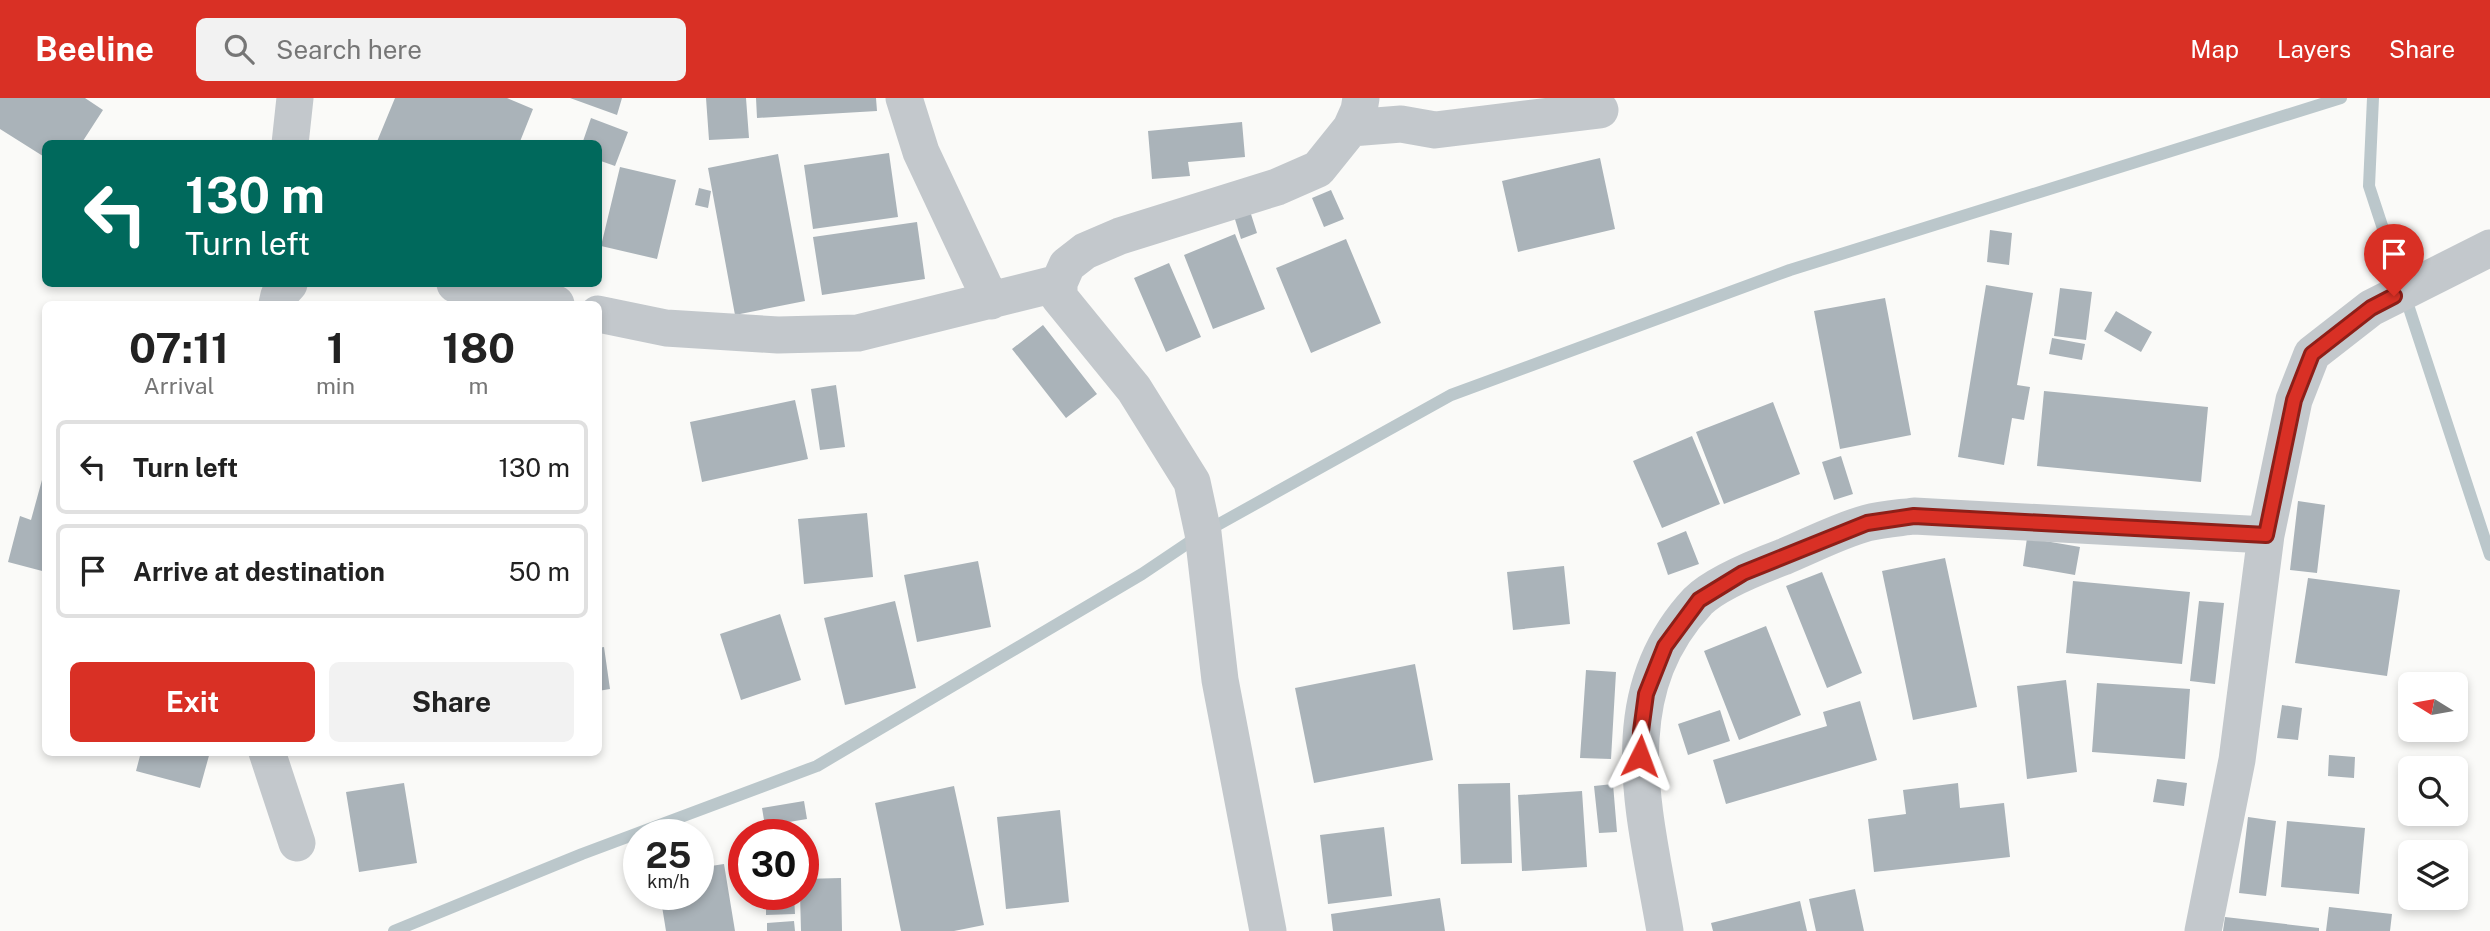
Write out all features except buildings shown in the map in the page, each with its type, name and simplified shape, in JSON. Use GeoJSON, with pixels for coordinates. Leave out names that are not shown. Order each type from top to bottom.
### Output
{"type":"FeatureCollection","features":[{"type":"Feature","properties":{"kind":"street"},"geometry":{"type":"LineString","coordinates":[[290,140],[295,98]]}},
{"type":"Feature","properties":{"kind":"street"},"geometry":{"type":"LineString","coordinates":[[904,98],[921,152],[991,301]]}},
{"type":"Feature","properties":{"kind":"street"},"geometry":{"type":"LineString","coordinates":[[1268,931],[1220,680],[1203,533],[1192,482],[1134,389],[1059,297],[1059,283],[1068,265],[1085,251],[1120,236],[1277,187],[1318,169],[1356,113],[1435,130],[1600,110]]}},
{"type":"Feature","properties":{"kind":"street"},"geometry":{"type":"LineString","coordinates":[[2203,931],[2237,760],[2266,535],[2294,400],[2312,354],[2371,308],[2490,248]]}},
{"type":"Feature","properties":{"kind":"street"},"geometry":{"type":"LineString","coordinates":[[602,314],[666,328],[778,335],[858,333],[1059,283]]}},
{"type":"Feature","properties":{"kind":"street"},"geometry":{"type":"LineString","coordinates":[[470,287],[541,301]]}},
{"type":"Feature","properties":{"kind":"street"},"geometry":{"type":"LineString","coordinates":[[1665,931],[1640,781],[1641,731],[1646,694],[1665,646],[1699,600],[1743,573],[1867,523],[1914,516],[2266,535]]}},
{"type":"Feature","properties":{"kind":"street"},"geometry":{"type":"LineString","coordinates":[[268,756],[296,843]]}},
{"type":"Feature","properties":{"kind":"waterway"},"geometry":{"type":"LineString","coordinates":[[394,931],[582,854],[817,766],[1142,574],[1203,533],[1451,395],[1790,270],[2341,98]]}},
{"type":"Feature","properties":{"kind":"waterway"},"geometry":{"type":"LineString","coordinates":[[2373,98],[2369,186],[2490,555]]}},
{"type":"Feature","properties":{"kind":"route"},"geometry":{"type":"LineString","coordinates":[[1640,756],[1646,694],[1665,646],[1699,600],[1743,573],[1867,523],[1914,516],[2266,535],[2294,400],[2312,354],[2371,308],[2394,296]]}}]}
